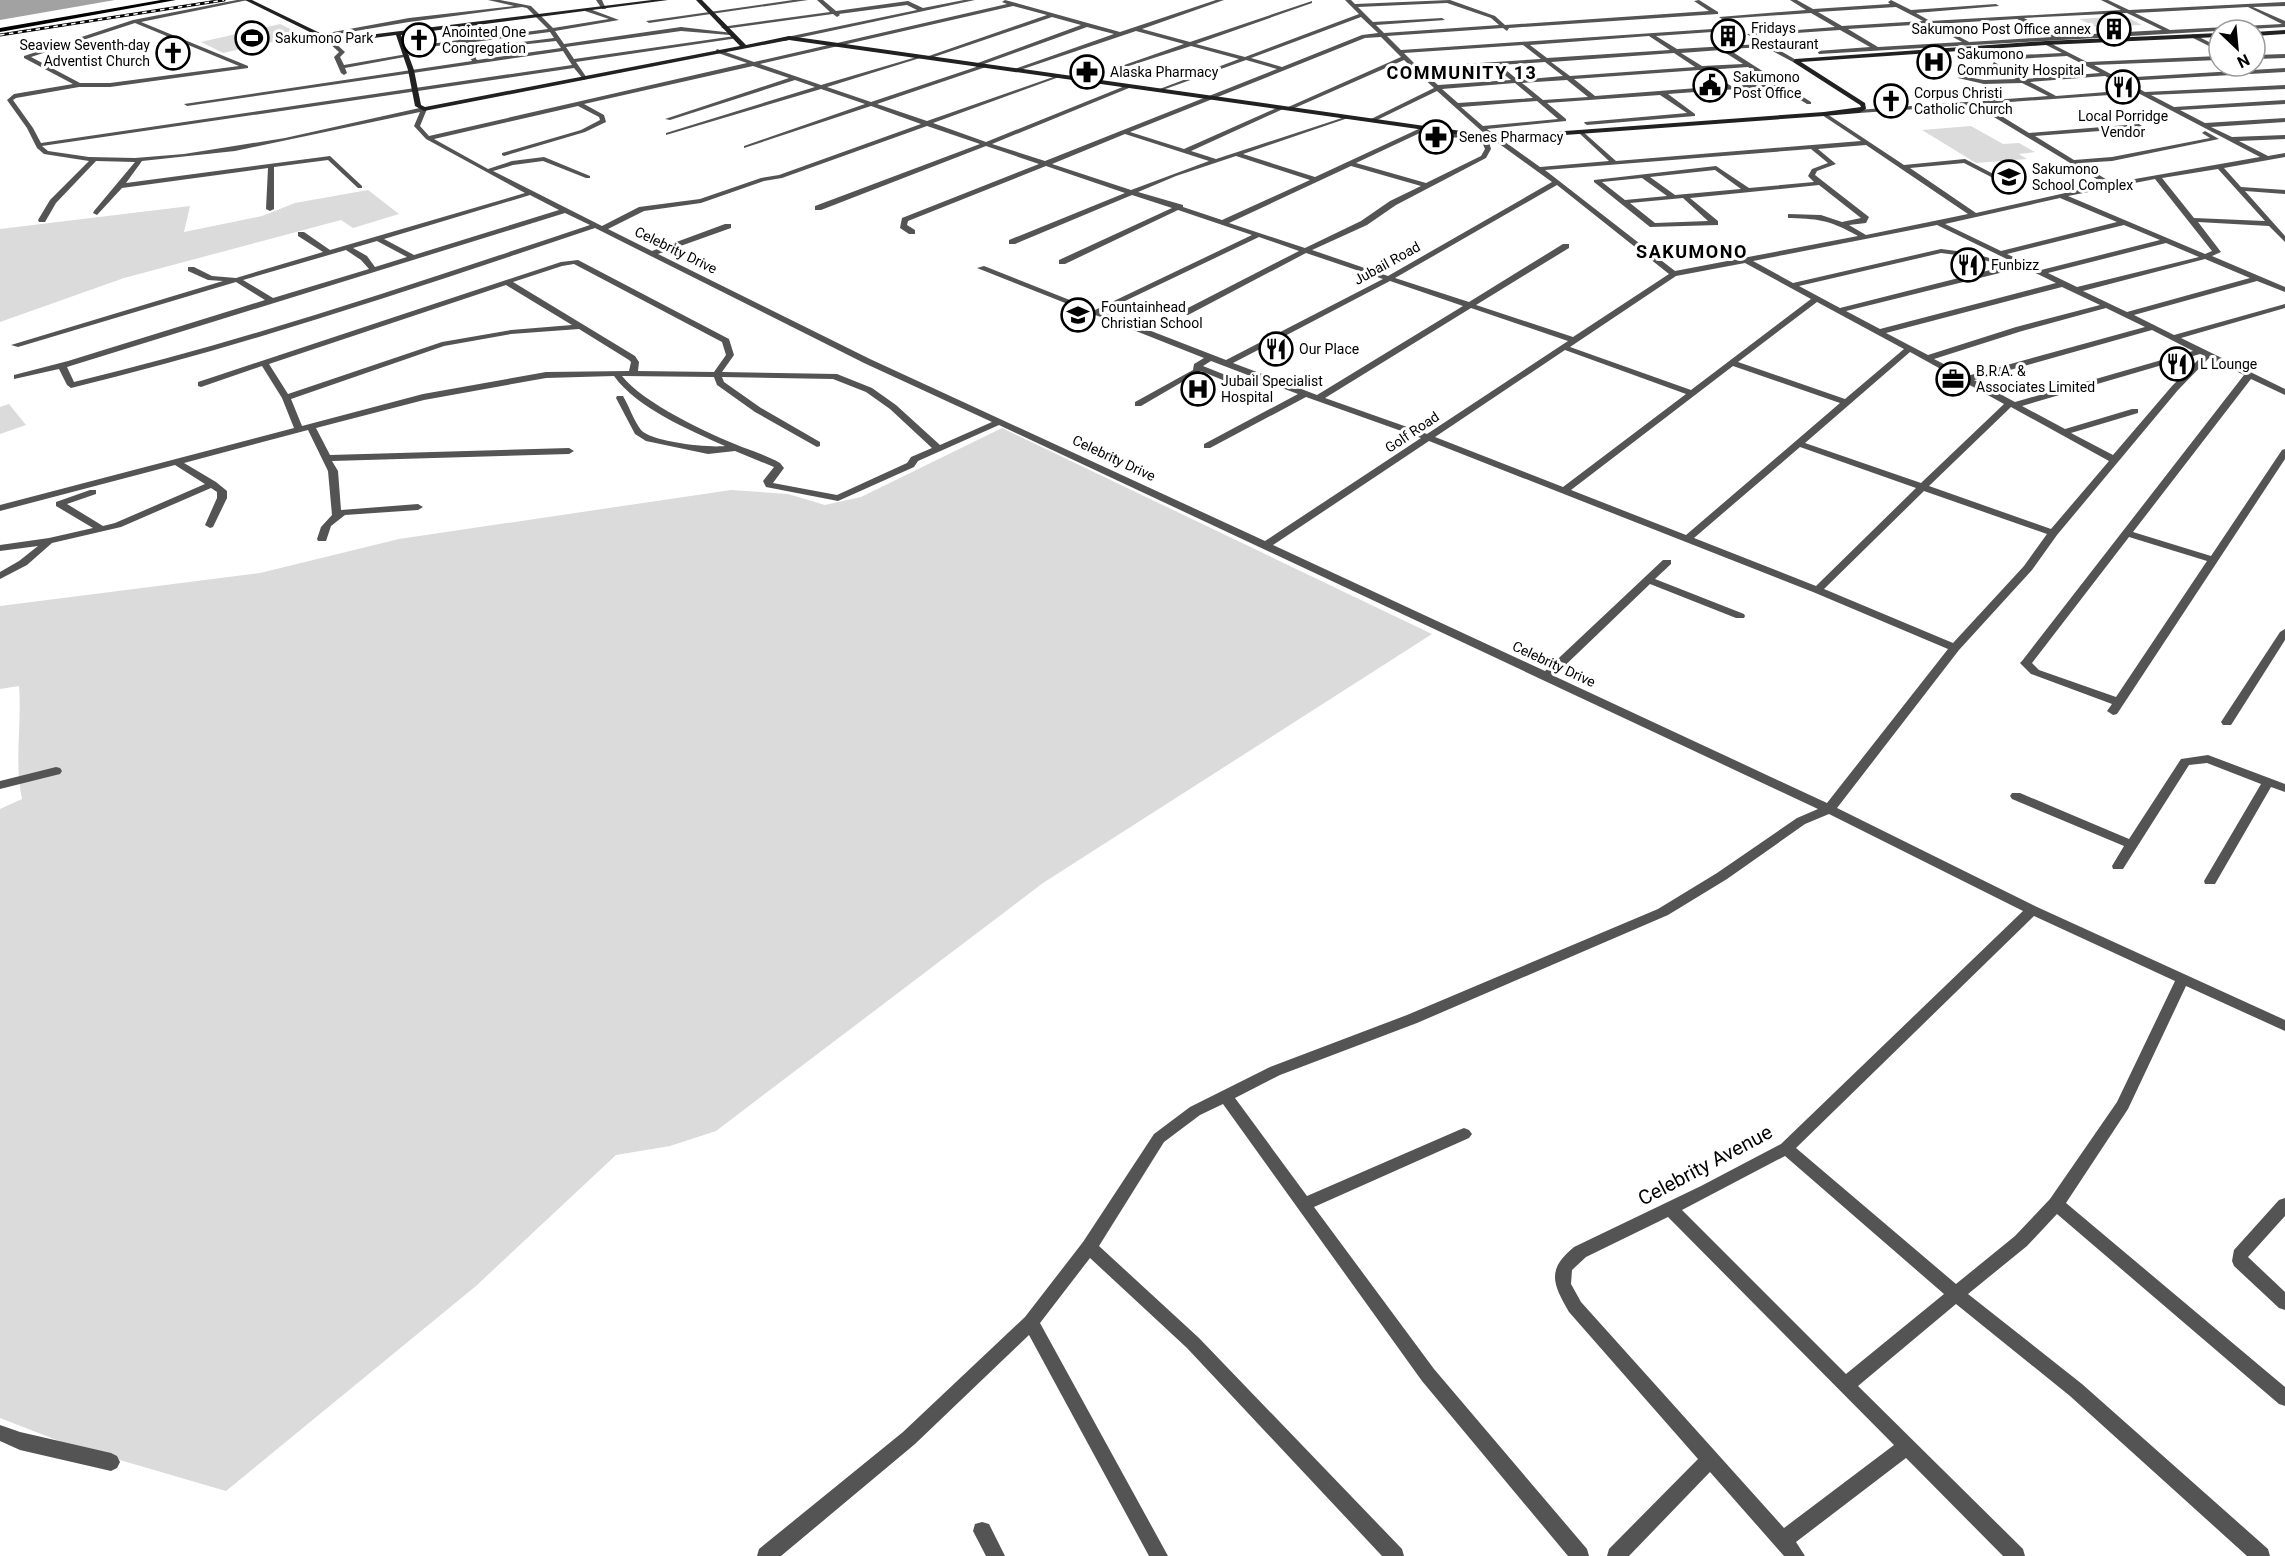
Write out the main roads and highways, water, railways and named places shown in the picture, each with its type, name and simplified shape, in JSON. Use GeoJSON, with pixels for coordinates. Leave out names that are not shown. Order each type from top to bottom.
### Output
{"type":"FeatureCollection","features":[{"type":"Feature","properties":{"kind":"main road"},"geometry":{"type":"LineString","coordinates":[[0,29],[160,0]]}},
{"type":"Feature","properties":{"kind":"main road"},"geometry":{"type":"LineString","coordinates":[[0,29],[173,0]]}},
{"type":"Feature","properties":{"kind":"railway"},"geometry":{"type":"LineString","coordinates":[[0,35],[224,0]]}},
{"type":"Feature","properties":{"kind":"place","name":"Sakumono Post Office annex"},"geometry":{"type":"Point","coordinates":[2114,29]}},
{"type":"Feature","properties":{"kind":"place","name":"Fridays Restaurant"},"geometry":{"type":"Point","coordinates":[1728,36]}},
{"type":"Feature","properties":{"kind":"place","name":"Sakumono Park"},"geometry":{"type":"Point","coordinates":[252,38]}},
{"type":"Feature","properties":{"kind":"place","name":"Anointed One Congregation"},"geometry":{"type":"Point","coordinates":[419,40]}},
{"type":"Feature","properties":{"kind":"place","name":"Seaview Seventh-day Adventist Church"},"geometry":{"type":"Point","coordinates":[173,53]}},
{"type":"Feature","properties":{"kind":"place","name":"Sakumono Community Hospital"},"geometry":{"type":"Point","coordinates":[1934,62]}},
{"type":"Feature","properties":{"kind":"place","name":"Alaska Pharmacy"},"geometry":{"type":"Point","coordinates":[1087,72]}},
{"type":"Feature","properties":{"kind":"place","name":"Sakumono Post Office"},"geometry":{"type":"Point","coordinates":[1710,85]}},
{"type":"Feature","properties":{"kind":"place","name":"Local Porridge Vendor"},"geometry":{"type":"Point","coordinates":[2123,87]}},
{"type":"Feature","properties":{"kind":"place","name":"Corpus Christi Catholic Church"},"geometry":{"type":"Point","coordinates":[1891,101]}},
{"type":"Feature","properties":{"kind":"place","name":"Senes Pharmacy"},"geometry":{"type":"Point","coordinates":[1436,137]}},
{"type":"Feature","properties":{"kind":"place","name":"Sakumono School Complex"},"geometry":{"type":"Point","coordinates":[2009,177]}},
{"type":"Feature","properties":{"kind":"place","name":"Funbizz"},"geometry":{"type":"Point","coordinates":[1968,265]}},
{"type":"Feature","properties":{"kind":"place","name":"Fountainhead Christian School"},"geometry":{"type":"Point","coordinates":[1078,315]}},
{"type":"Feature","properties":{"kind":"place","name":"Our Place"},"geometry":{"type":"Point","coordinates":[1276,349]}},
{"type":"Feature","properties":{"kind":"place","name":"L Lounge"},"geometry":{"type":"Point","coordinates":[2177,364]}},
{"type":"Feature","properties":{"kind":"place","name":"B.R.A. & Associates Limited"},"geometry":{"type":"Point","coordinates":[1953,379]}},
{"type":"Feature","properties":{"kind":"place","name":"Jubail Specialist Hospital"},"geometry":{"type":"Point","coordinates":[1198,389]}},
{"type":"Feature","properties":{"kind":"district","name":"COMMUNITY 13"},"geometry":{"type":"Point","coordinates":[1462,73]}},
{"type":"Feature","properties":{"kind":"district","name":"SAKUMONO"},"geometry":{"type":"Point","coordinates":[1692,252]}}]}
